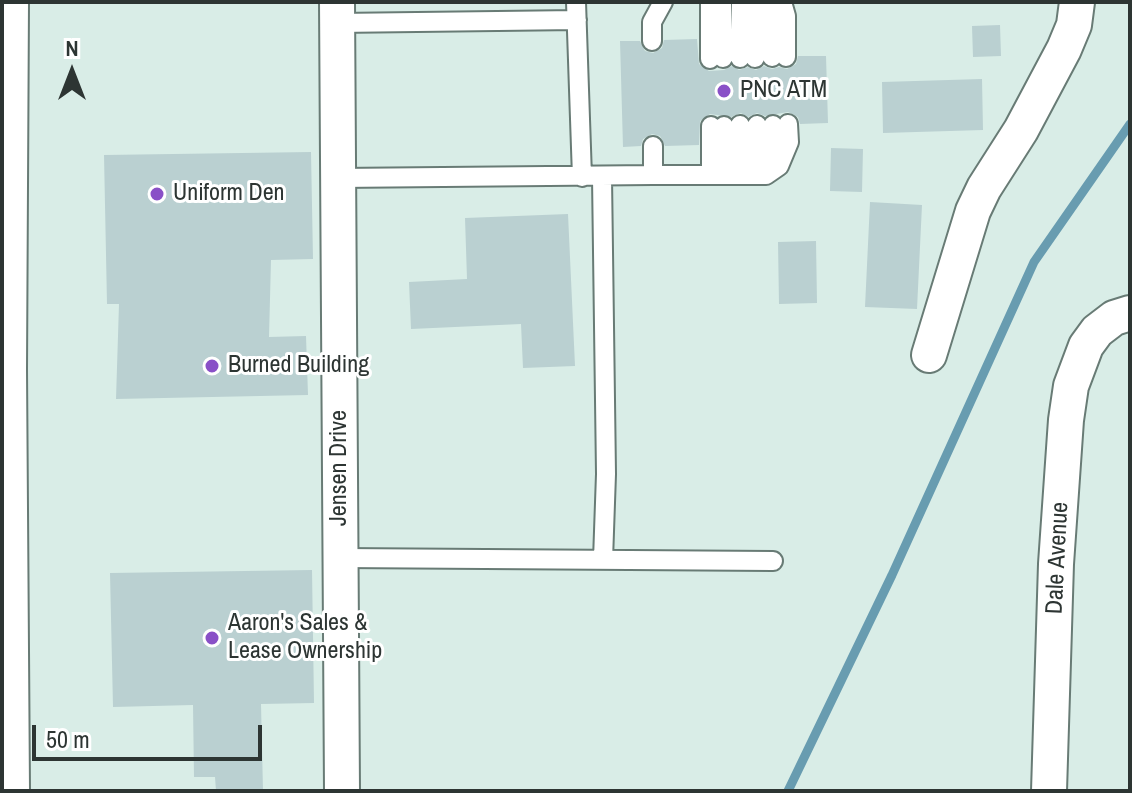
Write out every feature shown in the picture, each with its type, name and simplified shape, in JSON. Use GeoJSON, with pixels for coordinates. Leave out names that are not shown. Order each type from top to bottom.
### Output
{"type":"FeatureCollection","features":[{"type":"Feature","properties":{"kind":"main road"},"geometry":{"type":"LineString","coordinates":[[6,2],[3,369],[7,791]]}},
{"type":"Feature","properties":{"kind":"street"},"geometry":{"type":"LineString","coordinates":[[929,355],[973,211],[1064,49],[1074,25],[1077,2]]}},
{"type":"Feature","properties":{"kind":"street","name":"Jensen Drive"},"geometry":{"type":"LineString","coordinates":[[337,12],[342,791]]}},
{"type":"Feature","properties":{"kind":"street","name":"Dale Avenue"},"geometry":{"type":"LineString","coordinates":[[1049,791],[1056,564],[1071,386],[1086,346],[1097,331],[1114,318],[1130,313]]}},
{"type":"Feature","properties":{"kind":"lane"},"geometry":{"type":"LineString","coordinates":[[652,41],[652,22],[663,2]]}},
{"type":"Feature","properties":{"kind":"lane"},"geometry":{"type":"LineString","coordinates":[[710,2],[748,58]]}},
{"type":"Feature","properties":{"kind":"lane"},"geometry":{"type":"LineString","coordinates":[[722,2],[748,58]]}},
{"type":"Feature","properties":{"kind":"lane"},"geometry":{"type":"LineString","coordinates":[[741,2],[748,58]]}},
{"type":"Feature","properties":{"kind":"lane"},"geometry":{"type":"LineString","coordinates":[[748,58],[754,2]]}},
{"type":"Feature","properties":{"kind":"lane"},"geometry":{"type":"LineString","coordinates":[[748,58],[770,2]]}},
{"type":"Feature","properties":{"kind":"lane"},"geometry":{"type":"LineString","coordinates":[[748,58],[786,16],[782,2]]}},
{"type":"Feature","properties":{"kind":"lane"},"geometry":{"type":"LineString","coordinates":[[337,12],[577,11],[582,177]]}},
{"type":"Feature","properties":{"kind":"lane"},"geometry":{"type":"LineString","coordinates":[[338,178],[738,175],[779,166],[789,142],[749,125]]}},
{"type":"Feature","properties":{"kind":"lane"},"geometry":{"type":"LineString","coordinates":[[738,175],[749,125]]}},
{"type":"Feature","properties":{"kind":"lane"},"geometry":{"type":"LineString","coordinates":[[738,175],[749,125]]}},
{"type":"Feature","properties":{"kind":"lane"},"geometry":{"type":"LineString","coordinates":[[653,146],[653,175]]}},
{"type":"Feature","properties":{"kind":"lane"},"geometry":{"type":"LineString","coordinates":[[602,177],[606,474],[603,560]]}},
{"type":"Feature","properties":{"kind":"lane"},"geometry":{"type":"LineString","coordinates":[[341,558],[773,561]]}},
{"type":"Feature","properties":{"kind":"building"},"geometry":{"type":"Polygon","coordinates":[[[1000,25],[1001,56],[973,57],[972,26],[1000,25]]]}},
{"type":"Feature","properties":{"kind":"building","name":"PNC ATM"},"geometry":{"type":"Polygon","coordinates":[[[697,39],[699,64],[709,71],[732,66],[739,70],[748,67],[756,70],[764,66],[787,69],[796,64],[798,56],[826,56],[828,123],[800,124],[798,117],[788,112],[765,116],[757,113],[748,117],[741,113],[731,117],[710,114],[700,121],[699,145],[665,146],[660,136],[652,134],[643,139],[641,146],[623,147],[620,41],[640,41],[645,51],[653,53],[662,48],[664,40],[697,39]]]}},
{"type":"Feature","properties":{"kind":"building"},"geometry":{"type":"Polygon","coordinates":[[[982,79],[983,130],[883,133],[882,82],[982,79]]]}},
{"type":"Feature","properties":{"kind":"building"},"geometry":{"type":"Polygon","coordinates":[[[831,148],[863,149],[862,192],[830,191],[831,148]]]}},
{"type":"Feature","properties":{"kind":"building"},"geometry":{"type":"Polygon","coordinates":[[[311,152],[313,259],[271,260],[269,337],[306,336],[308,395],[116,399],[119,304],[107,304],[104,155],[311,152]]]}},
{"type":"Feature","properties":{"kind":"building"},"geometry":{"type":"Polygon","coordinates":[[[870,202],[922,205],[917,309],[865,307],[870,202]]]}},
{"type":"Feature","properties":{"kind":"building"},"geometry":{"type":"Polygon","coordinates":[[[568,214],[575,366],[523,368],[521,324],[411,329],[409,282],[467,279],[465,218],[568,214]]]}},
{"type":"Feature","properties":{"kind":"building"},"geometry":{"type":"Polygon","coordinates":[[[816,241],[817,303],[779,304],[778,242],[816,241]]]}},
{"type":"Feature","properties":{"kind":"building","name":"Aaron's Sales & Lease Ownership"},"geometry":{"type":"Polygon","coordinates":[[[312,570],[314,703],[261,704],[263,791],[216,791],[215,777],[194,777],[193,705],[113,707],[110,573],[312,570]]]}},
{"type":"Feature","properties":{"kind":"waterway"},"geometry":{"type":"LineString","coordinates":[[788,791],[892,575],[1034,262],[1130,124]]}},
{"type":"Feature","properties":{"kind":"place","name":"PNC ATM"},"geometry":{"type":"Point","coordinates":[724,91]}},
{"type":"Feature","properties":{"kind":"place","name":"Uniform Den"},"geometry":{"type":"Point","coordinates":[157,194]}},
{"type":"Feature","properties":{"kind":"place","name":"Burned Building"},"geometry":{"type":"Point","coordinates":[212,366]}},
{"type":"Feature","properties":{"kind":"place","name":"Aaron's Sales & Lease Ownership"},"geometry":{"type":"Point","coordinates":[212,638]}}]}
